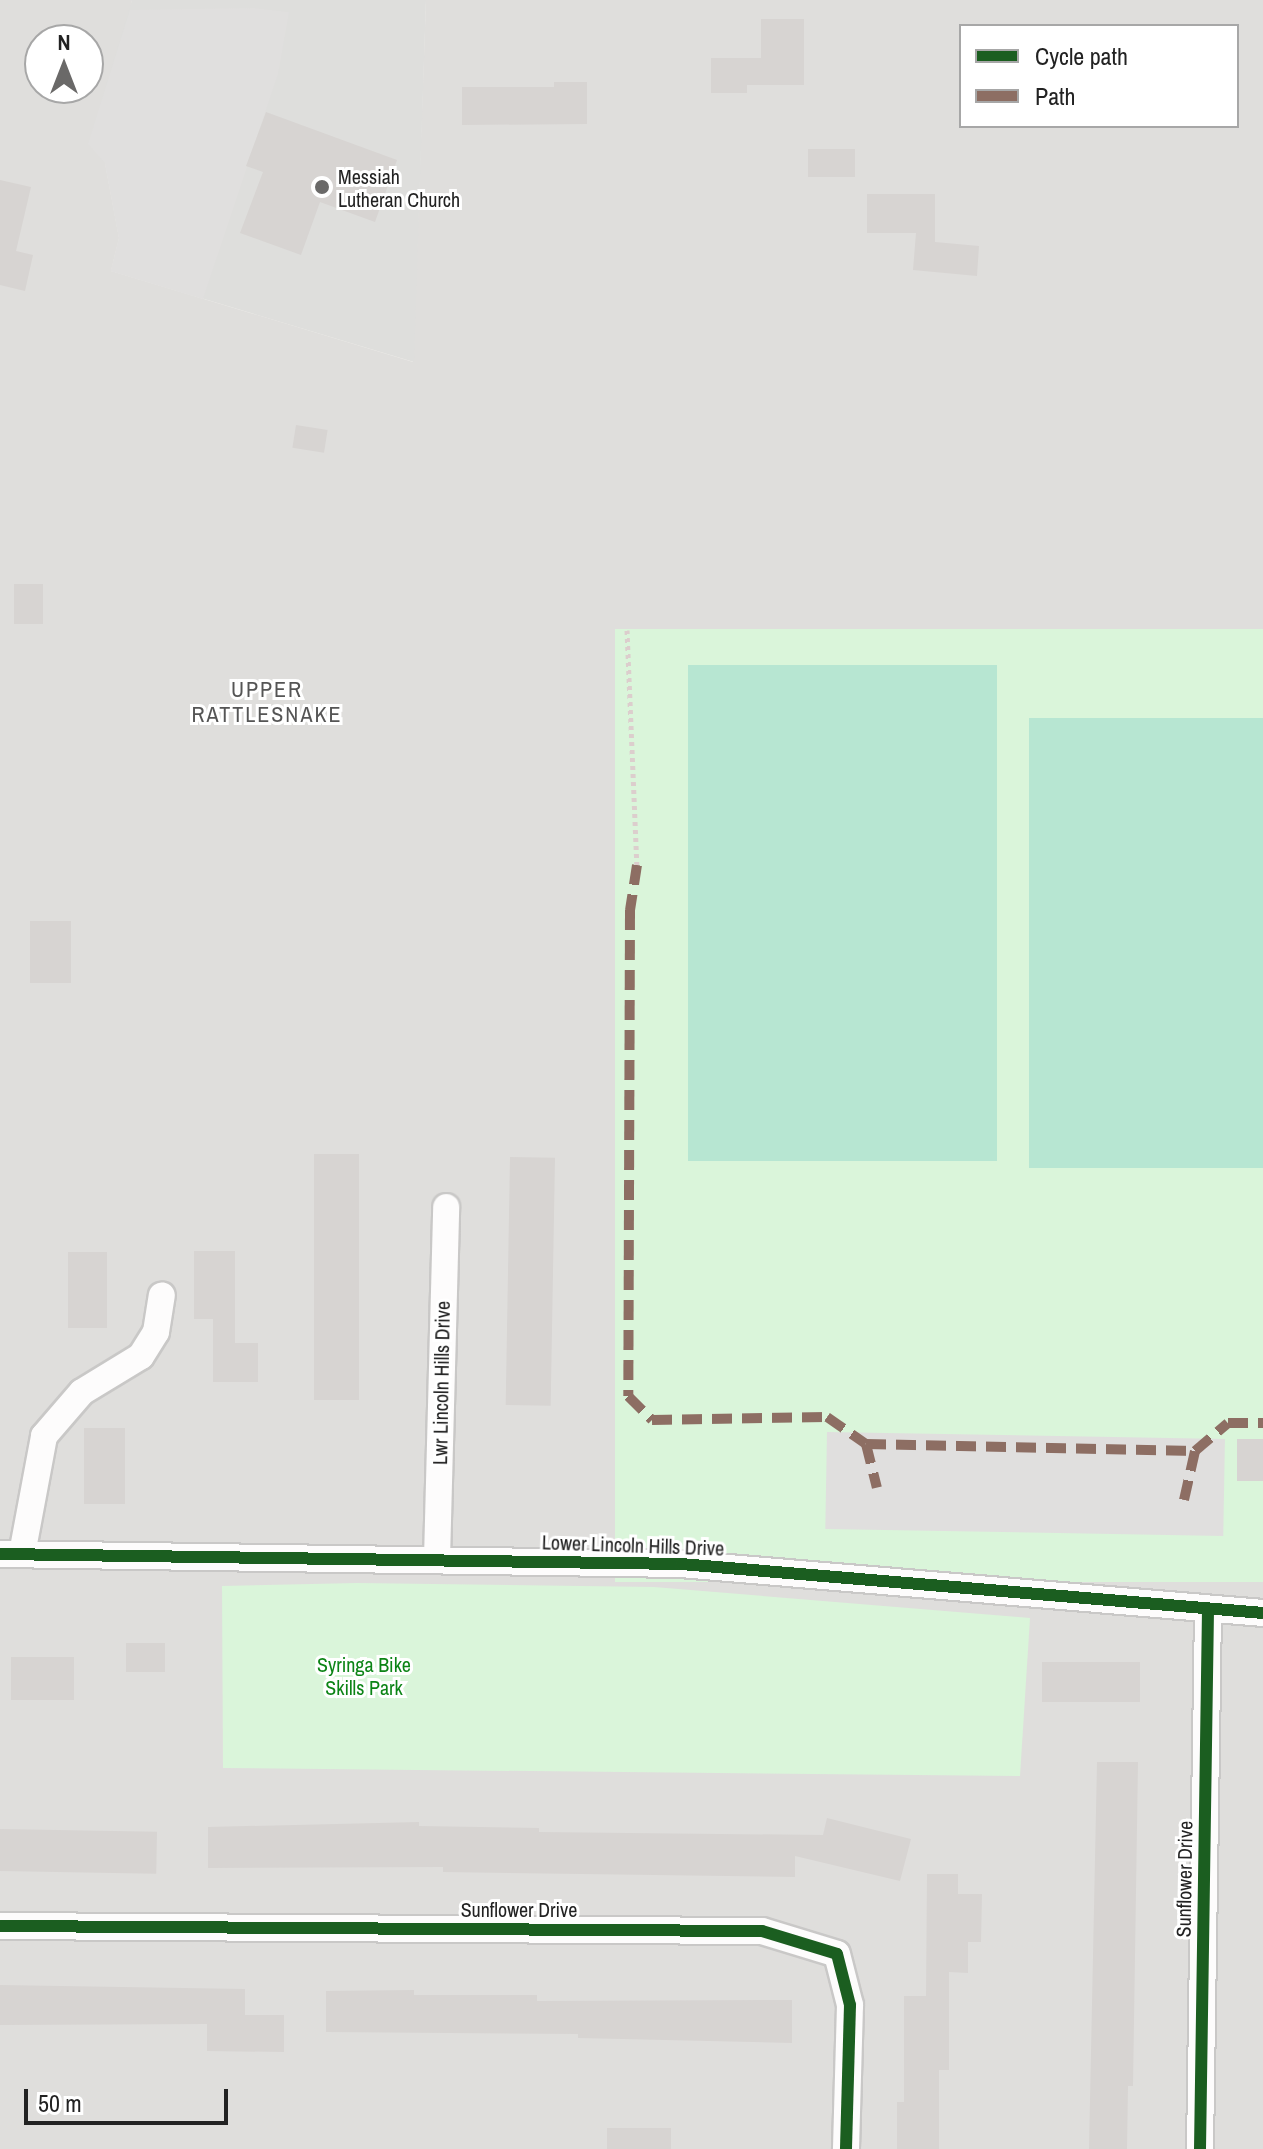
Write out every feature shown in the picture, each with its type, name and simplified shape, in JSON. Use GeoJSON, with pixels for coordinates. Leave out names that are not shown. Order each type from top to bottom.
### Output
{"type":"FeatureCollection","features":[{"type":"Feature","properties":{"kind":"street","name":"Lwr Lincoln Hills Drive"},"geometry":{"type":"LineString","coordinates":[[437,1559],[446,1207]]}},
{"type":"Feature","properties":{"kind":"street"},"geometry":{"type":"LineString","coordinates":[[11,1554],[44,1436],[82,1392],[141,1356],[156,1332],[162,1295]]}},
{"type":"Feature","properties":{"kind":"street","name":"Lower Lincoln Hills Drive"},"geometry":{"type":"LineString","coordinates":[[11,1554],[681,1564],[1263,1613]]}},
{"type":"Feature","properties":{"kind":"street","name":"Sunflower Drive"},"geometry":{"type":"LineString","coordinates":[[1200,2149],[1208,1609]]}},
{"type":"Feature","properties":{"kind":"street","name":"Sunflower Drive"},"geometry":{"type":"LineString","coordinates":[[0,1926],[762,1931],[837,1954],[850,2005],[846,2149]]}},
{"type":"Feature","properties":{"kind":"path"},"geometry":{"type":"LineString","coordinates":[[627,630],[637,865]]}},
{"type":"Feature","properties":{"kind":"shaded area"},"geometry":{"type":"Polygon","coordinates":[[[0,0],[132,0],[105,163],[119,238],[111,271],[413,362],[426,0],[1263,0],[1263,2149],[0,2149],[0,0]]]}},
{"type":"Feature","properties":{"kind":"shaded area","name":"Messiah Lutheran Church"},"geometry":{"type":"Polygon","coordinates":[[[132,0],[426,0],[414,362],[111,271],[119,238],[105,163],[88,144],[100,104],[104,104],[104,92],[132,0]]]}},
{"type":"Feature","properties":{"kind":"shaded area"},"geometry":{"type":"Polygon","coordinates":[[[255,8],[289,12],[278,74],[203,299],[111,271],[119,238],[105,163],[88,144],[101,104],[104,104],[104,93],[130,10],[255,8]]]}},
{"type":"Feature","properties":{"kind":"shaded area"},"geometry":{"type":"Polygon","coordinates":[[[827,1432],[1225,1439],[1223,1536],[825,1529],[827,1432]]]}},
{"type":"Feature","properties":{"kind":"green space"},"geometry":{"type":"Polygon","coordinates":[[[615,629],[1263,629],[1263,1582],[615,1582],[615,629]]]}},
{"type":"Feature","properties":{"kind":"green space"},"geometry":{"type":"Polygon","coordinates":[[[688,665],[997,665],[997,1161],[688,1161],[688,665]]]}},
{"type":"Feature","properties":{"kind":"green space"},"geometry":{"type":"Polygon","coordinates":[[[1029,718],[1263,718],[1263,1168],[1029,1168],[1029,718]]]}},
{"type":"Feature","properties":{"kind":"green space","name":"Syringa Bike Skills Park"},"geometry":{"type":"Polygon","coordinates":[[[357,1583],[654,1587],[1030,1618],[1020,1776],[223,1768],[222,1586],[357,1583]]]}},
{"type":"Feature","properties":{"kind":"building"},"geometry":{"type":"Polygon","coordinates":[[[761,19],[804,19],[804,85],[747,85],[747,93],[711,93],[711,58],[761,58],[761,19]]]}},
{"type":"Feature","properties":{"kind":"building"},"geometry":{"type":"Polygon","coordinates":[[[554,82],[587,82],[587,124],[462,125],[462,87],[554,87],[554,82]]]}},
{"type":"Feature","properties":{"kind":"building","name":"Messiah Lutheran Church"},"geometry":{"type":"Polygon","coordinates":[[[266,112],[397,160],[375,222],[320,202],[301,255],[240,233],[263,172],[246,166],[266,112]]]}},
{"type":"Feature","properties":{"kind":"building"},"geometry":{"type":"Polygon","coordinates":[[[808,149],[855,149],[855,177],[808,177],[808,149]]]}},
{"type":"Feature","properties":{"kind":"building"},"geometry":{"type":"Polygon","coordinates":[[[0,180],[31,187],[16,251],[33,255],[25,291],[0,285],[0,180]]]}},
{"type":"Feature","properties":{"kind":"building"},"geometry":{"type":"Polygon","coordinates":[[[867,194],[935,194],[935,242],[979,246],[977,276],[913,270],[916,233],[867,233],[867,194]]]}},
{"type":"Feature","properties":{"kind":"building"},"geometry":{"type":"Polygon","coordinates":[[[296,425],[328,430],[324,453],[292,448],[296,425]]]}},
{"type":"Feature","properties":{"kind":"building"},"geometry":{"type":"Polygon","coordinates":[[[14,584],[43,584],[43,624],[14,624],[14,584]]]}},
{"type":"Feature","properties":{"kind":"building"},"geometry":{"type":"Polygon","coordinates":[[[30,921],[71,921],[71,983],[30,983],[30,921]]]}},
{"type":"Feature","properties":{"kind":"building"},"geometry":{"type":"Polygon","coordinates":[[[314,1154],[359,1154],[359,1400],[314,1400],[314,1154]]]}},
{"type":"Feature","properties":{"kind":"building"},"geometry":{"type":"Polygon","coordinates":[[[510,1157],[555,1158],[551,1406],[506,1405],[510,1157]]]}},
{"type":"Feature","properties":{"kind":"building"},"geometry":{"type":"Polygon","coordinates":[[[194,1251],[235,1251],[235,1343],[258,1343],[258,1382],[213,1382],[213,1319],[194,1319],[194,1251]]]}},
{"type":"Feature","properties":{"kind":"building"},"geometry":{"type":"Polygon","coordinates":[[[68,1252],[107,1252],[107,1328],[68,1328],[68,1252]]]}},
{"type":"Feature","properties":{"kind":"building"},"geometry":{"type":"Polygon","coordinates":[[[84,1428],[125,1428],[125,1504],[84,1504],[84,1428]]]}},
{"type":"Feature","properties":{"kind":"building"},"geometry":{"type":"Polygon","coordinates":[[[1237,1439],[1263,1439],[1263,1481],[1237,1481],[1237,1439]]]}},
{"type":"Feature","properties":{"kind":"building"},"geometry":{"type":"Polygon","coordinates":[[[126,1643],[165,1643],[165,1672],[126,1672],[126,1643]]]}},
{"type":"Feature","properties":{"kind":"building"},"geometry":{"type":"Polygon","coordinates":[[[11,1657],[74,1657],[74,1700],[11,1700],[11,1657]]]}},
{"type":"Feature","properties":{"kind":"building"},"geometry":{"type":"Polygon","coordinates":[[[1042,1662],[1140,1662],[1140,1702],[1042,1702],[1042,1662]]]}},
{"type":"Feature","properties":{"kind":"building"},"geometry":{"type":"Polygon","coordinates":[[[1097,1762],[1138,1762],[1133,2086],[1128,2086],[1127,2149],[1089,2149],[1097,1762]]]}},
{"type":"Feature","properties":{"kind":"building"},"geometry":{"type":"Polygon","coordinates":[[[827,1818],[911,1839],[900,1881],[795,1856],[795,1877],[443,1872],[443,1867],[208,1868],[208,1827],[419,1822],[419,1826],[539,1828],[539,1832],[823,1835],[827,1818]]]}},
{"type":"Feature","properties":{"kind":"building"},"geometry":{"type":"Polygon","coordinates":[[[0,1829],[157,1832],[156,1874],[0,1871],[0,1829]]]}},
{"type":"Feature","properties":{"kind":"building"},"geometry":{"type":"Polygon","coordinates":[[[927,1874],[958,1874],[958,1894],[982,1894],[981,1942],[968,1942],[968,1973],[949,1972],[949,2070],[939,2070],[939,2149],[897,2149],[897,2102],[904,2102],[904,1996],[926,1996],[927,1874]]]}},
{"type":"Feature","properties":{"kind":"building"},"geometry":{"type":"Polygon","coordinates":[[[0,1985],[245,1989],[245,2015],[284,2015],[284,2052],[207,2051],[207,2024],[0,2025],[0,1985]]]}},
{"type":"Feature","properties":{"kind":"building"},"geometry":{"type":"Polygon","coordinates":[[[414,1990],[414,1995],[537,1995],[537,2001],[792,2000],[792,2043],[578,2038],[578,2034],[326,2032],[326,1991],[414,1990]]]}},
{"type":"Feature","properties":{"kind":"building"},"geometry":{"type":"Polygon","coordinates":[[[607,2128],[671,2128],[671,2149],[607,2149],[607,2128]]]}},
{"type":"Feature","properties":{"kind":"marked path"},"geometry":{"type":"LineString","coordinates":[[637,865],[630,910],[628,1396],[652,1420],[827,1417],[866,1444],[1195,1451],[1228,1423],[1263,1423]]}},
{"type":"Feature","properties":{"kind":"marked path"},"geometry":{"type":"LineString","coordinates":[[866,1444],[877,1488]]}},
{"type":"Feature","properties":{"kind":"marked path"},"geometry":{"type":"LineString","coordinates":[[1184,1500],[1195,1451]]}},
{"type":"Feature","properties":{"kind":"cycle path"},"geometry":{"type":"LineString","coordinates":[[0,1554],[681,1564],[1263,1613]]}},
{"type":"Feature","properties":{"kind":"cycle path"},"geometry":{"type":"LineString","coordinates":[[1200,2149],[1208,1609]]}},
{"type":"Feature","properties":{"kind":"cycle path"},"geometry":{"type":"LineString","coordinates":[[0,1926],[762,1931],[837,1954],[850,2005],[846,2149]]}},
{"type":"Feature","properties":{"kind":"place","name":"Messiah Lutheran Church"},"geometry":{"type":"Point","coordinates":[322,187]}},
{"type":"Feature","properties":{"kind":"district","name":"UPPER RATTLESNAKE"},"geometry":{"type":"Point","coordinates":[267,702]}}]}
